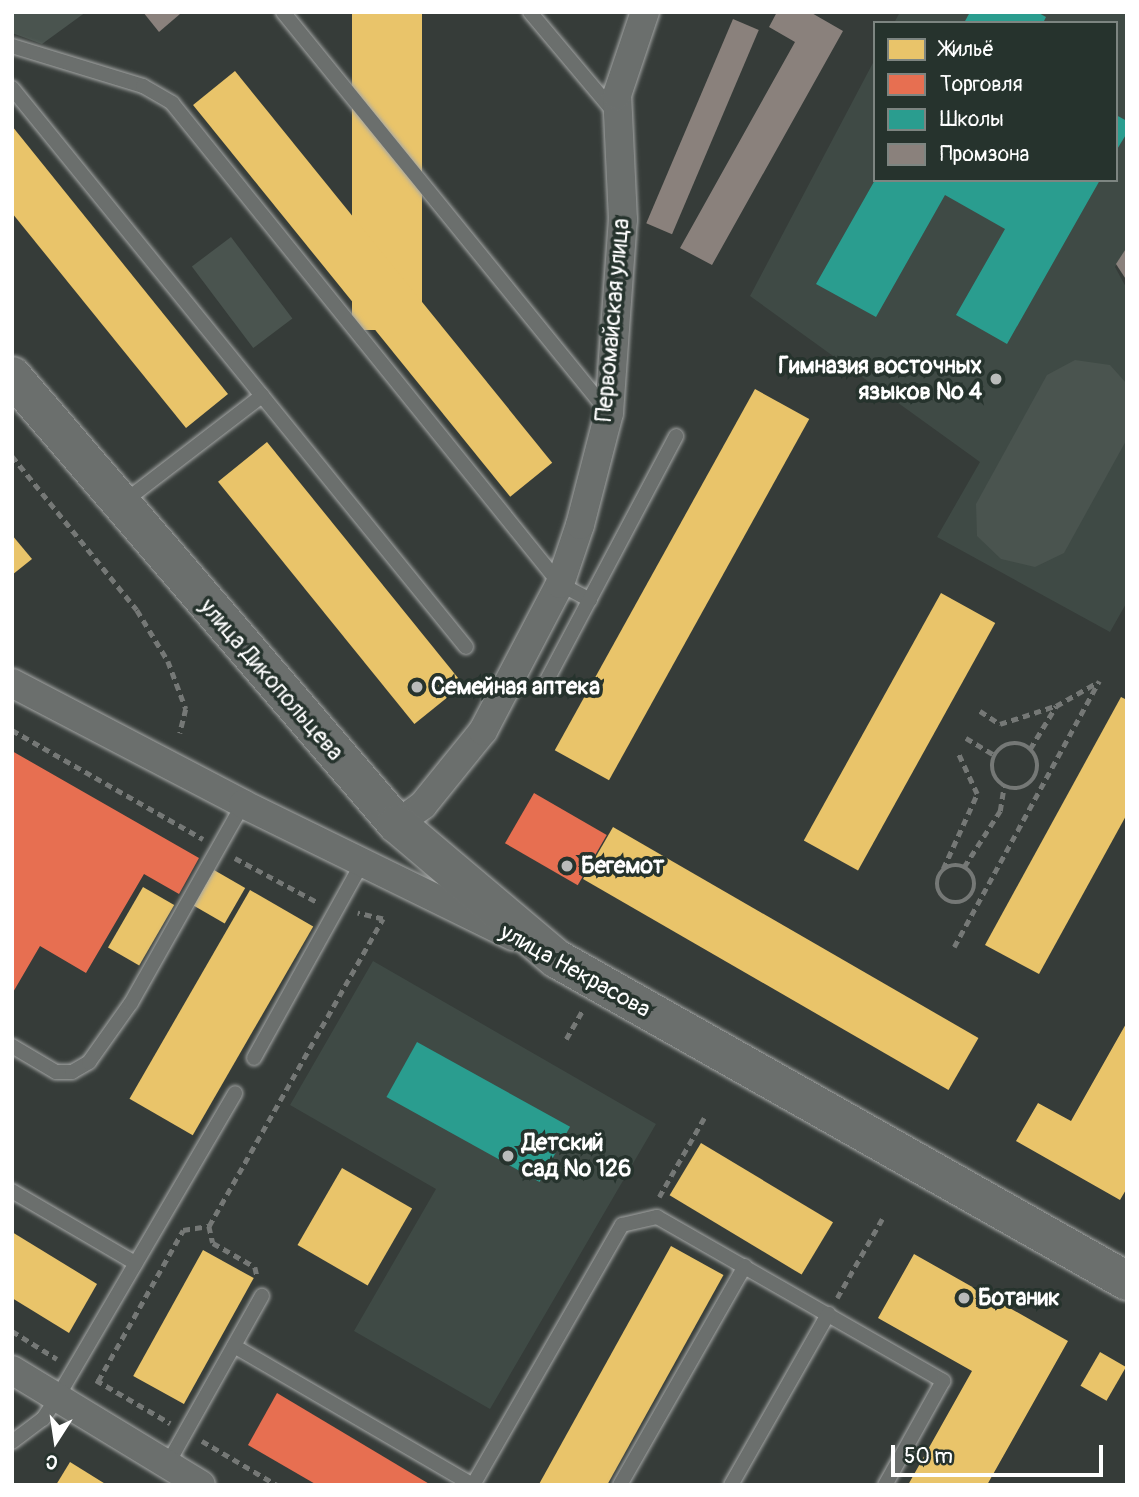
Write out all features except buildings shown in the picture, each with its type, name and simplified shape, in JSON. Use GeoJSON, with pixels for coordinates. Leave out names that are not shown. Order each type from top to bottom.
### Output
{"type":"FeatureCollection","features":[{"type":"Feature","properties":{"kind":"main road","name":"улица Дикопольцева"},"geometry":{"type":"LineString","coordinates":[[12,376],[119,505],[397,824],[557,958]]}},
{"type":"Feature","properties":{"kind":"main road","name":"улица Некрасова"},"geometry":{"type":"LineString","coordinates":[[557,958],[1127,1281]]}},
{"type":"Feature","properties":{"kind":"street","name":"Первомайская улица"},"geometry":{"type":"LineString","coordinates":[[397,824],[423,805],[483,731],[560,584],[608,413],[623,220],[617,95],[645,12]]}},
{"type":"Feature","properties":{"kind":"street","name":"улица Некрасова"},"geometry":{"type":"LineString","coordinates":[[12,683],[243,804],[557,958]]}},
{"type":"Feature","properties":{"kind":"street"},"geometry":{"type":"LineString","coordinates":[[12,1370],[201,1485]]}},
{"type":"Feature","properties":{"kind":"lane"},"geometry":{"type":"LineString","coordinates":[[283,12],[608,413]]}},
{"type":"Feature","properties":{"kind":"lane"},"geometry":{"type":"LineString","coordinates":[[530,12],[619,119]]}},
{"type":"Feature","properties":{"kind":"lane"},"geometry":{"type":"LineString","coordinates":[[12,46],[143,86],[172,103],[560,584],[590,600]]}},
{"type":"Feature","properties":{"kind":"lane"},"geometry":{"type":"LineString","coordinates":[[12,88],[466,647]]}},
{"type":"Feature","properties":{"kind":"lane"},"geometry":{"type":"LineString","coordinates":[[119,505],[262,396]]}},
{"type":"Feature","properties":{"kind":"lane"},"geometry":{"type":"LineString","coordinates":[[547,680],[676,436]]}},
{"type":"Feature","properties":{"kind":"lane"},"geometry":{"type":"LineString","coordinates":[[12,1046],[56,1072],[72,1072],[89,1062],[131,1003],[243,804]]}},
{"type":"Feature","properties":{"kind":"lane"},"geometry":{"type":"LineString","coordinates":[[254,1058],[363,861]]}},
{"type":"Feature","properties":{"kind":"lane"},"geometry":{"type":"LineString","coordinates":[[12,1442],[43,1419],[57,1398],[235,1093]]}},
{"type":"Feature","properties":{"kind":"lane"},"geometry":{"type":"LineString","coordinates":[[12,1191],[135,1263]]}},
{"type":"Feature","properties":{"kind":"lane"},"geometry":{"type":"LineString","coordinates":[[234,1346],[473,1485],[622,1225],[657,1217],[943,1381],[885,1485]]}},
{"type":"Feature","properties":{"kind":"lane"},"geometry":{"type":"LineString","coordinates":[[620,1485],[745,1266]]}},
{"type":"Feature","properties":{"kind":"lane"},"geometry":{"type":"LineString","coordinates":[[167,1465],[262,1296]]}},
{"type":"Feature","properties":{"kind":"lane"},"geometry":{"type":"LineString","coordinates":[[731,1485],[828,1314]]}},
{"type":"Feature","properties":{"kind":"path"},"geometry":{"type":"LineString","coordinates":[[12,456],[136,611],[168,661],[186,709],[180,733]]}},
{"type":"Feature","properties":{"kind":"path"},"geometry":{"type":"LineString","coordinates":[[954,947],[1099,681],[1056,706],[1000,724],[980,711]]}},
{"type":"Feature","properties":{"kind":"path"},"geometry":{"type":"LineString","coordinates":[[1030,748],[1056,706]]}},
{"type":"Feature","properties":{"kind":"path"},"geometry":{"type":"LineString","coordinates":[[12,730],[312,902],[383,919],[209,1226],[213,1243],[255,1266],[262,1296]]}},
{"type":"Feature","properties":{"kind":"path"},"geometry":{"type":"LineString","coordinates":[[965,738],[995,755]]}},
{"type":"Feature","properties":{"kind":"path"},"geometry":{"type":"LineString","coordinates":[[1009,743],[1030,748],[1037,758],[1034,779],[1024,788],[1004,786],[992,772],[995,755],[1009,743]]}},
{"type":"Feature","properties":{"kind":"path"},"geometry":{"type":"LineString","coordinates":[[957,753],[977,793],[943,869],[937,889],[943,899],[963,902],[972,895]]}},
{"type":"Feature","properties":{"kind":"path"},"geometry":{"type":"LineString","coordinates":[[1034,779],[1043,784]]}},
{"type":"Feature","properties":{"kind":"path"},"geometry":{"type":"LineString","coordinates":[[964,867],[1000,811],[1004,786]]}},
{"type":"Feature","properties":{"kind":"path"},"geometry":{"type":"LineString","coordinates":[[964,867],[974,877],[972,895],[975,909]]}},
{"type":"Feature","properties":{"kind":"path"},"geometry":{"type":"LineString","coordinates":[[943,869],[964,867]]}},
{"type":"Feature","properties":{"kind":"path"},"geometry":{"type":"LineString","coordinates":[[646,1219],[704,1118]]}},
{"type":"Feature","properties":{"kind":"path"},"geometry":{"type":"LineString","coordinates":[[828,1314],[882,1219]]}},
{"type":"Feature","properties":{"kind":"path"},"geometry":{"type":"LineString","coordinates":[[98,1381],[183,1230],[209,1226]]}},
{"type":"Feature","properties":{"kind":"path"},"geometry":{"type":"LineString","coordinates":[[12,1331],[277,1485]]}},
{"type":"Feature","properties":{"kind":"shaded area"},"geometry":{"type":"Polygon","coordinates":[[[12,12],[86,12],[42,44],[12,33],[12,12]]]}},
{"type":"Feature","properties":{"kind":"shaded area","name":"Гимназия восточных языков № 4"},"geometry":{"type":"Polygon","coordinates":[[[900,12],[1127,12],[1127,247],[1115,267],[1127,289],[1127,602],[1110,632],[937,537],[980,462],[750,296],[873,63],[873,182],[1118,182],[1118,21],[895,21],[900,12]]]}},
{"type":"Feature","properties":{"kind":"shaded area"},"geometry":{"type":"Polygon","coordinates":[[[231,237],[292,318],[253,348],[192,266],[231,237]]]}},
{"type":"Feature","properties":{"kind":"shaded area"},"geometry":{"type":"Polygon","coordinates":[[[1075,360],[1110,365],[1127,384],[1127,439],[1064,553],[1035,567],[1001,559],[977,536],[976,504],[1047,375],[1075,360]]]}},
{"type":"Feature","properties":{"kind":"shaded area","name":"Детский сад № 126"},"geometry":{"type":"Polygon","coordinates":[[[373,961],[656,1124],[490,1409],[354,1331],[436,1189],[290,1105],[373,961]]]}},
{"type":"Feature","properties":{"kind":"place","name":"Гимназия восточных языков № 4"},"geometry":{"type":"Point","coordinates":[996,379]}},
{"type":"Feature","properties":{"kind":"place","name":"Семейная аптека"},"geometry":{"type":"Point","coordinates":[417,687]}},
{"type":"Feature","properties":{"kind":"place","name":"Бегемот"},"geometry":{"type":"Point","coordinates":[567,866]}},
{"type":"Feature","properties":{"kind":"place","name":"Детский сад № 126"},"geometry":{"type":"Point","coordinates":[508,1156]}},
{"type":"Feature","properties":{"kind":"place","name":"Ботаник"},"geometry":{"type":"Point","coordinates":[964,1298]}}]}
